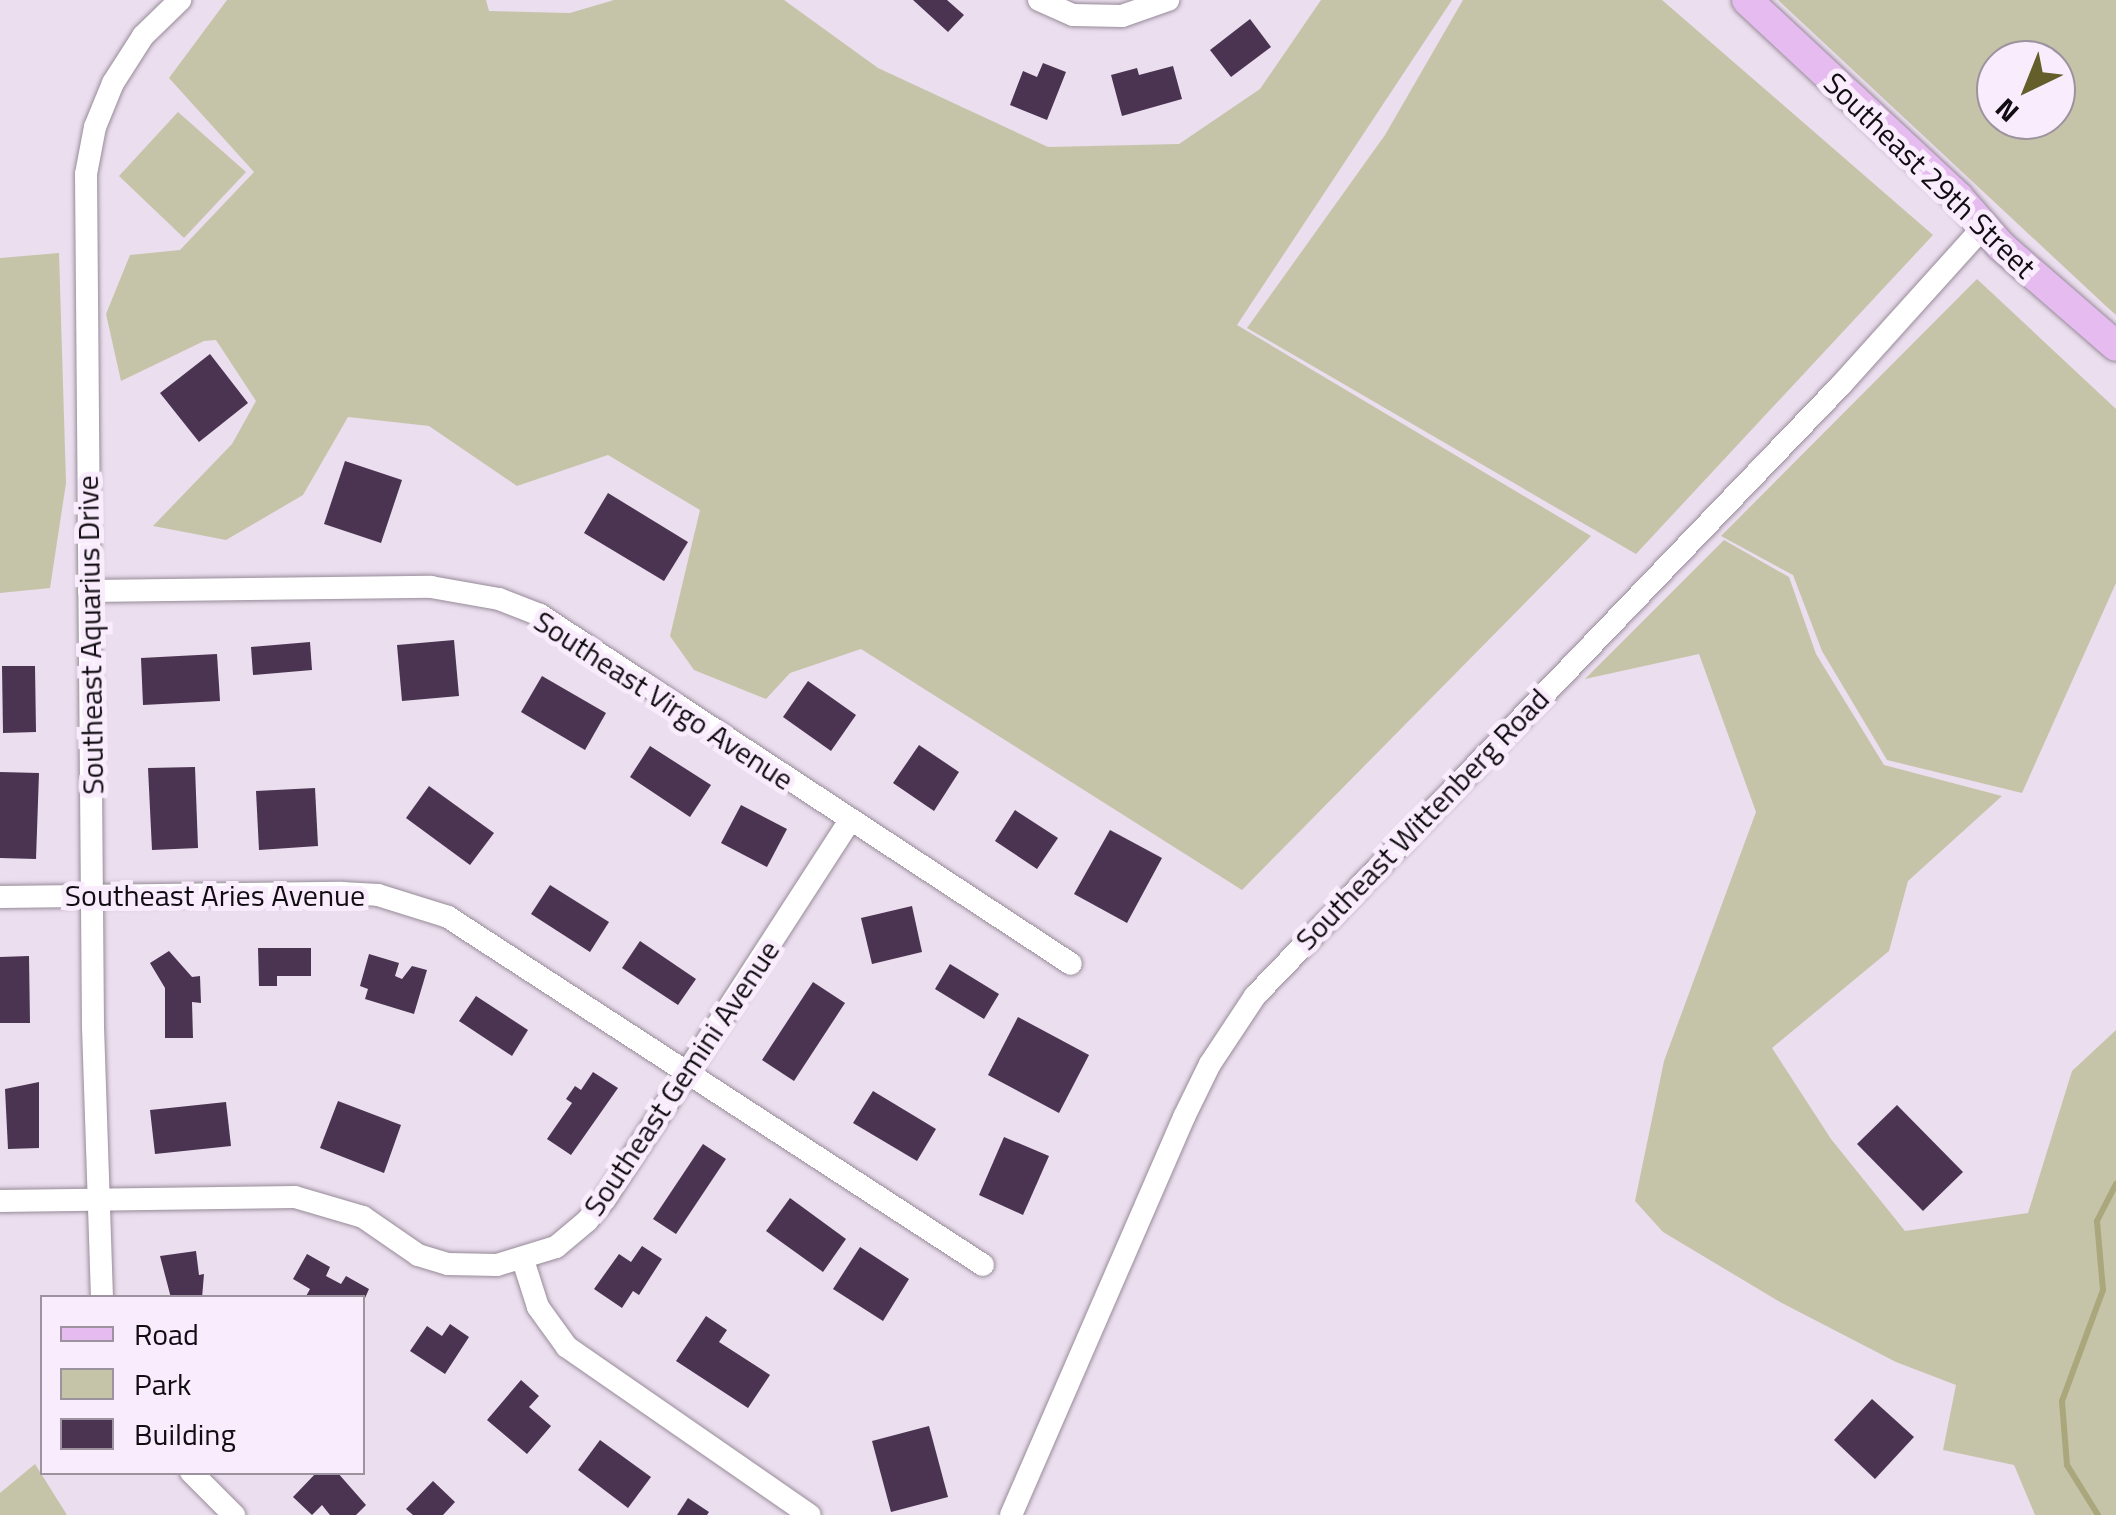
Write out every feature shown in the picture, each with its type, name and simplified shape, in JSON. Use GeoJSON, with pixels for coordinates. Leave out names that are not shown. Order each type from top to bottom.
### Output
{"type":"FeatureCollection","features":[{"type":"Feature","properties":{"kind":"main road","name":"Southeast 29th Street"},"geometry":{"type":"LineString","coordinates":[[1747,0],[2116,346]]}},
{"type":"Feature","properties":{"kind":"street","name":"Southeast Aquarius Drive"},"geometry":{"type":"LineString","coordinates":[[102,1295],[93,894],[86,174],[95,127],[113,83],[144,36],[180,0]]}},
{"type":"Feature","properties":{"kind":"street"},"geometry":{"type":"LineString","coordinates":[[1039,0],[1073,15],[1122,16],[1168,0]]}},
{"type":"Feature","properties":{"kind":"street","name":"Southeast Wittenberg Road"},"geometry":{"type":"LineString","coordinates":[[1011,1515],[1122,1270],[1184,1117],[1210,1064],[1255,996],[1842,385],[1984,226]]}},
{"type":"Feature","properties":{"kind":"street","name":"Southeast Virgo Avenue"},"geometry":{"type":"LineString","coordinates":[[89,592],[432,587],[499,599],[540,615],[1071,964]]}},
{"type":"Feature","properties":{"kind":"street","name":"Southeast Gemini Avenue"},"geometry":{"type":"LineString","coordinates":[[0,1200],[294,1197],[341,1208],[418,1254],[448,1264],[479,1267],[523,1260],[556,1247],[588,1222],[689,1073],[850,821]]}},
{"type":"Feature","properties":{"kind":"street","name":"Southeast Aries Avenue"},"geometry":{"type":"LineString","coordinates":[[0,897],[342,893],[408,902],[448,917],[486,938],[982,1265]]}},
{"type":"Feature","properties":{"kind":"street"},"geometry":{"type":"LineString","coordinates":[[523,1260],[538,1306],[568,1347],[810,1515]]}},
{"type":"Feature","properties":{"kind":"street"},"geometry":{"type":"LineString","coordinates":[[195,1475],[234,1515]]}},
{"type":"Feature","properties":{"kind":"green space"},"geometry":{"type":"Polygon","coordinates":[[[227,0],[486,0],[489,11],[570,13],[614,0],[784,0],[878,68],[1048,147],[1179,144],[1260,89],[1321,0],[1452,0],[1237,325],[1591,536],[1242,890],[861,649],[790,673],[766,699],[694,670],[670,636],[700,510],[608,455],[517,486],[429,426],[348,417],[303,495],[226,540],[153,526],[232,444],[256,401],[216,340],[204,341],[121,381],[106,314],[130,255],[180,250],[254,172],[169,78],[227,0]]]}},
{"type":"Feature","properties":{"kind":"green space"},"geometry":{"type":"Polygon","coordinates":[[[1463,0],[1662,0],[1933,235],[1636,554],[1247,328],[1385,135],[1463,0]]]}},
{"type":"Feature","properties":{"kind":"green space"},"geometry":{"type":"Polygon","coordinates":[[[1778,0],[2116,0],[2116,315],[1778,0]]]}},
{"type":"Feature","properties":{"kind":"green space"},"geometry":{"type":"Polygon","coordinates":[[[178,112],[246,172],[184,238],[119,176],[178,112]]]}},
{"type":"Feature","properties":{"kind":"green space"},"geometry":{"type":"Polygon","coordinates":[[[59,253],[66,483],[50,588],[0,593],[0,258],[59,253]]]}},
{"type":"Feature","properties":{"kind":"green space"},"geometry":{"type":"Polygon","coordinates":[[[1977,279],[2116,409],[2116,583],[2022,793],[1887,760],[1822,651],[1793,575],[1721,536],[1977,279]]]}},
{"type":"Feature","properties":{"kind":"green space"},"geometry":{"type":"Polygon","coordinates":[[[1724,540],[1789,577],[1816,654],[1884,765],[2002,796],[1908,881],[1889,951],[1772,1048],[1831,1139],[1905,1231],[2028,1213],[2072,1071],[2116,1030],[2116,1515],[2035,1515],[2014,1465],[1943,1450],[1956,1385],[1896,1362],[1780,1302],[1663,1232],[1635,1201],[1664,1061],[1756,812],[1699,654],[1585,679],[1724,540]]]}},
{"type":"Feature","properties":{"kind":"green space"},"geometry":{"type":"Polygon","coordinates":[[[35,1464],[67,1515],[0,1515],[0,1493],[35,1464]]]}},
{"type":"Feature","properties":{"kind":"building"},"geometry":{"type":"Polygon","coordinates":[[[913,0],[947,0],[964,15],[948,32],[913,0]]]}},
{"type":"Feature","properties":{"kind":"building"},"geometry":{"type":"Polygon","coordinates":[[[1250,19],[1271,47],[1231,77],[1210,50],[1250,19]]]}},
{"type":"Feature","properties":{"kind":"building"},"geometry":{"type":"Polygon","coordinates":[[[1043,63],[1066,72],[1047,120],[1010,105],[1023,71],[1037,77],[1043,63]]]}},
{"type":"Feature","properties":{"kind":"building"},"geometry":{"type":"Polygon","coordinates":[[[1173,66],[1182,99],[1122,116],[1111,75],[1137,68],[1139,75],[1173,66]]]}},
{"type":"Feature","properties":{"kind":"building"},"geometry":{"type":"Polygon","coordinates":[[[210,354],[248,403],[199,442],[160,393],[210,354]]]}},
{"type":"Feature","properties":{"kind":"building"},"geometry":{"type":"Polygon","coordinates":[[[345,461],[402,480],[381,543],[324,524],[345,461]]]}},
{"type":"Feature","properties":{"kind":"building"},"geometry":{"type":"Polygon","coordinates":[[[608,493],[688,542],[664,581],[584,533],[608,493]]]}},
{"type":"Feature","properties":{"kind":"building"},"geometry":{"type":"Polygon","coordinates":[[[454,640],[459,696],[402,701],[397,645],[454,640]]]}},
{"type":"Feature","properties":{"kind":"building"},"geometry":{"type":"Polygon","coordinates":[[[310,642],[312,670],[253,675],[251,647],[310,642]]]}},
{"type":"Feature","properties":{"kind":"building"},"geometry":{"type":"Polygon","coordinates":[[[217,654],[220,701],[143,705],[141,658],[217,654]]]}},
{"type":"Feature","properties":{"kind":"building"},"geometry":{"type":"Polygon","coordinates":[[[2,666],[35,666],[36,732],[3,733],[2,666]]]}},
{"type":"Feature","properties":{"kind":"building"},"geometry":{"type":"Polygon","coordinates":[[[542,676],[606,713],[585,750],[521,712],[542,676]]]}},
{"type":"Feature","properties":{"kind":"building"},"geometry":{"type":"Polygon","coordinates":[[[808,681],[856,715],[831,751],[783,717],[808,681]]]}},
{"type":"Feature","properties":{"kind":"building"},"geometry":{"type":"Polygon","coordinates":[[[919,745],[959,772],[934,811],[893,783],[919,745]]]}},
{"type":"Feature","properties":{"kind":"building"},"geometry":{"type":"Polygon","coordinates":[[[650,746],[711,785],[690,817],[630,777],[650,746]]]}},
{"type":"Feature","properties":{"kind":"building"},"geometry":{"type":"Polygon","coordinates":[[[195,767],[198,848],[152,850],[148,768],[195,767]]]}},
{"type":"Feature","properties":{"kind":"building"},"geometry":{"type":"Polygon","coordinates":[[[0,772],[39,773],[36,859],[0,858],[0,772]]]}},
{"type":"Feature","properties":{"kind":"building"},"geometry":{"type":"Polygon","coordinates":[[[429,786],[494,833],[470,865],[406,818],[429,786]]]}},
{"type":"Feature","properties":{"kind":"building"},"geometry":{"type":"Polygon","coordinates":[[[315,788],[318,846],[259,850],[256,791],[315,788]]]}},
{"type":"Feature","properties":{"kind":"building"},"geometry":{"type":"Polygon","coordinates":[[[741,805],[787,829],[767,867],[721,843],[741,805]]]}},
{"type":"Feature","properties":{"kind":"building"},"geometry":{"type":"Polygon","coordinates":[[[1015,810],[1058,838],[1037,869],[995,841],[1015,810]]]}},
{"type":"Feature","properties":{"kind":"building"},"geometry":{"type":"Polygon","coordinates":[[[1110,830],[1162,858],[1127,923],[1074,894],[1110,830]]]}},
{"type":"Feature","properties":{"kind":"building"},"geometry":{"type":"Polygon","coordinates":[[[550,885],[609,922],[590,952],[531,914],[550,885]]]}},
{"type":"Feature","properties":{"kind":"building"},"geometry":{"type":"Polygon","coordinates":[[[912,906],[922,952],[872,964],[861,918],[912,906]]]}},
{"type":"Feature","properties":{"kind":"building"},"geometry":{"type":"Polygon","coordinates":[[[640,941],[696,979],[678,1005],[622,968],[640,941]]]}},
{"type":"Feature","properties":{"kind":"building"},"geometry":{"type":"Polygon","coordinates":[[[258,948],[311,948],[311,976],[277,976],[277,986],[259,986],[258,948]]]}},
{"type":"Feature","properties":{"kind":"building"},"geometry":{"type":"Polygon","coordinates":[[[169,951],[192,977],[200,976],[201,1003],[192,1002],[193,1038],[165,1038],[165,988],[150,963],[169,951]]]}},
{"type":"Feature","properties":{"kind":"building"},"geometry":{"type":"Polygon","coordinates":[[[369,954],[399,963],[395,976],[402,979],[412,966],[427,970],[414,1014],[365,999],[368,989],[360,986],[369,954]]]}},
{"type":"Feature","properties":{"kind":"building"},"geometry":{"type":"Polygon","coordinates":[[[29,956],[30,1023],[0,1023],[0,957],[29,956]]]}},
{"type":"Feature","properties":{"kind":"building"},"geometry":{"type":"Polygon","coordinates":[[[950,964],[999,994],[984,1019],[935,989],[950,964]]]}},
{"type":"Feature","properties":{"kind":"building"},"geometry":{"type":"Polygon","coordinates":[[[813,982],[845,1003],[794,1081],[762,1060],[813,982]]]}},
{"type":"Feature","properties":{"kind":"building"},"geometry":{"type":"Polygon","coordinates":[[[476,996],[528,1030],[512,1056],[459,1021],[476,996]]]}},
{"type":"Feature","properties":{"kind":"building"},"geometry":{"type":"Polygon","coordinates":[[[1018,1017],[1089,1055],[1059,1113],[988,1075],[1018,1017]]]}},
{"type":"Feature","properties":{"kind":"building"},"geometry":{"type":"Polygon","coordinates":[[[593,1072],[618,1088],[571,1155],[547,1139],[572,1103],[566,1099],[575,1086],[581,1090],[593,1072]]]}},
{"type":"Feature","properties":{"kind":"building"},"geometry":{"type":"Polygon","coordinates":[[[39,1082],[39,1148],[8,1149],[5,1089],[39,1082]]]}},
{"type":"Feature","properties":{"kind":"building"},"geometry":{"type":"Polygon","coordinates":[[[873,1091],[936,1129],[917,1161],[853,1123],[873,1091]]]}},
{"type":"Feature","properties":{"kind":"building"},"geometry":{"type":"Polygon","coordinates":[[[338,1101],[401,1125],[384,1173],[320,1148],[338,1101]]]}},
{"type":"Feature","properties":{"kind":"building"},"geometry":{"type":"Polygon","coordinates":[[[226,1102],[231,1146],[155,1154],[150,1110],[226,1102]]]}},
{"type":"Feature","properties":{"kind":"building"},"geometry":{"type":"Polygon","coordinates":[[[1897,1105],[1963,1172],[1923,1211],[1857,1144],[1897,1105]]]}},
{"type":"Feature","properties":{"kind":"building"},"geometry":{"type":"Polygon","coordinates":[[[1004,1137],[1049,1156],[1023,1215],[979,1195],[1004,1137]]]}},
{"type":"Feature","properties":{"kind":"building"},"geometry":{"type":"Polygon","coordinates":[[[703,1144],[726,1159],[676,1234],[653,1219],[703,1144]]]}},
{"type":"Feature","properties":{"kind":"building"},"geometry":{"type":"Polygon","coordinates":[[[790,1198],[846,1239],[823,1272],[766,1231],[790,1198]]]}},
{"type":"Feature","properties":{"kind":"building"},"geometry":{"type":"Polygon","coordinates":[[[642,1246],[662,1259],[639,1295],[633,1291],[622,1308],[594,1289],[619,1254],[631,1262],[642,1246]]]}},
{"type":"Feature","properties":{"kind":"building"},"geometry":{"type":"Polygon","coordinates":[[[860,1247],[909,1279],[883,1321],[833,1289],[860,1247]]]}},
{"type":"Feature","properties":{"kind":"building"},"geometry":{"type":"Polygon","coordinates":[[[196,1251],[199,1275],[204,1274],[202,1295],[170,1295],[160,1256],[196,1251]]]}},
{"type":"Feature","properties":{"kind":"building"},"geometry":{"type":"Polygon","coordinates":[[[307,1254],[330,1267],[326,1276],[341,1284],[346,1276],[369,1289],[365,1298],[307,1295],[310,1289],[293,1279],[307,1254]]]}},
{"type":"Feature","properties":{"kind":"building"},"geometry":{"type":"Polygon","coordinates":[[[706,1316],[727,1330],[719,1342],[770,1375],[748,1408],[676,1361],[706,1316]]]}},
{"type":"Feature","properties":{"kind":"building"},"geometry":{"type":"Polygon","coordinates":[[[450,1324],[469,1337],[445,1374],[410,1351],[427,1326],[442,1336],[450,1324]]]}},
{"type":"Feature","properties":{"kind":"building"},"geometry":{"type":"Polygon","coordinates":[[[521,1380],[539,1396],[529,1407],[551,1426],[527,1454],[487,1420],[521,1380]]]}},
{"type":"Feature","properties":{"kind":"building"},"geometry":{"type":"Polygon","coordinates":[[[1872,1399],[1914,1437],[1875,1479],[1834,1440],[1872,1399]]]}},
{"type":"Feature","properties":{"kind":"building"},"geometry":{"type":"Polygon","coordinates":[[[929,1426],[948,1497],[891,1512],[872,1441],[929,1426]]]}},
{"type":"Feature","properties":{"kind":"building"},"geometry":{"type":"Polygon","coordinates":[[[600,1440],[651,1477],[628,1508],[578,1470],[600,1440]]]}},
{"type":"Feature","properties":{"kind":"building"},"geometry":{"type":"Polygon","coordinates":[[[314,1475],[340,1475],[366,1505],[356,1515],[330,1515],[322,1505],[312,1515],[293,1497],[314,1475]]]}},
{"type":"Feature","properties":{"kind":"building"},"geometry":{"type":"Polygon","coordinates":[[[433,1481],[455,1502],[443,1515],[413,1515],[406,1509],[433,1481]]]}},
{"type":"Feature","properties":{"kind":"building"},"geometry":{"type":"Polygon","coordinates":[[[688,1498],[709,1512],[707,1515],[677,1515],[688,1498]]]}},
{"type":"Feature","properties":{"kind":"waterway"},"geometry":{"type":"LineString","coordinates":[[2098,1515],[2067,1465],[2062,1401],[2103,1290],[2097,1221],[2116,1184]]}}]}
